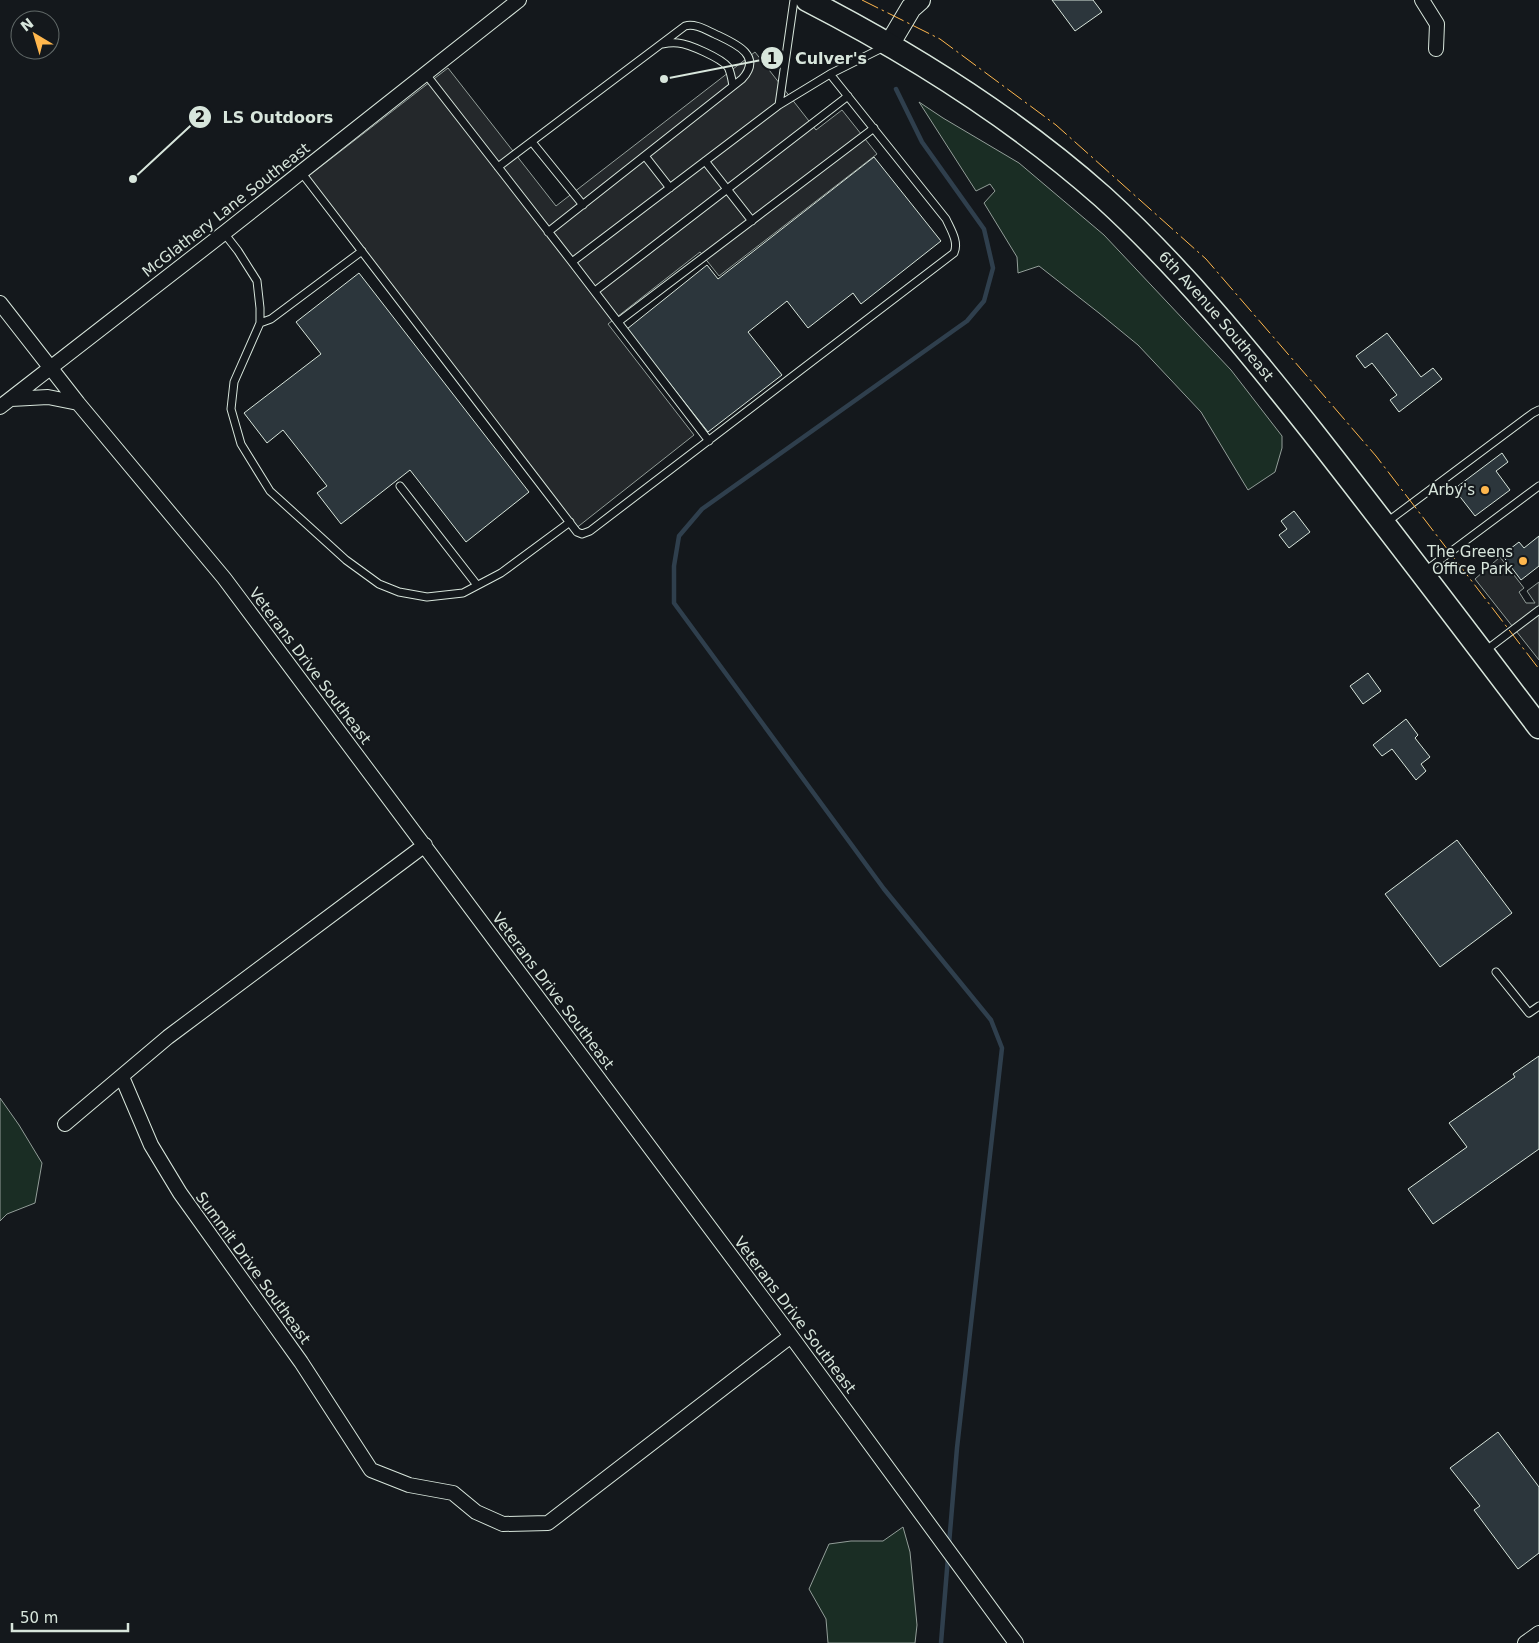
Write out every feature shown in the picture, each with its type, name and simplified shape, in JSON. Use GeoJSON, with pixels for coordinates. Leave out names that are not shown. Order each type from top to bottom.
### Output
{"type":"FeatureCollection","features":[{"type":"Feature","properties":{"kind":"main road","name":"6th Avenue Southeast"},"geometry":{"type":"LineString","coordinates":[[807,0],[889,45],[980,102],[1043,147],[1129,221],[1208,302],[1232,331],[1384,524],[1539,726]]}},
{"type":"Feature","properties":{"kind":"street","name":"McGlathery Lane Southeast"},"geometry":{"type":"LineString","coordinates":[[5,403],[519,0]]}},
{"type":"Feature","properties":{"kind":"street"},"geometry":{"type":"LineString","coordinates":[[889,45],[911,8],[920,0]]}},
{"type":"Feature","properties":{"kind":"street"},"geometry":{"type":"LineString","coordinates":[[1422,0],[1437,24],[1436,49]]}},
{"type":"Feature","properties":{"kind":"street","name":"Veterans Drive Southeast"},"geometry":{"type":"LineString","coordinates":[[0,304],[78,403],[224,578],[791,1336],[1016,1643]]}},
{"type":"Feature","properties":{"kind":"street"},"geometry":{"type":"LineString","coordinates":[[5,403],[48,397],[78,403]]}},
{"type":"Feature","properties":{"kind":"street"},"geometry":{"type":"LineString","coordinates":[[65,1124],[168,1037],[425,845]]}},
{"type":"Feature","properties":{"kind":"street","name":"Summit Drive Southeast"},"geometry":{"type":"LineString","coordinates":[[122,1077],[151,1144],[180,1193],[301,1362],[371,1470],[410,1485],[453,1493],[476,1512],[503,1524],[548,1523],[791,1336]]}},
{"type":"Feature","properties":{"kind":"street"},"geometry":{"type":"LineString","coordinates":[[1526,1643],[1539,1633]]}},
{"type":"Feature","properties":{"kind":"lane"},"geometry":{"type":"LineString","coordinates":[[779,105],[794,0]]}},
{"type":"Feature","properties":{"kind":"lane"},"geometry":{"type":"LineString","coordinates":[[498,167],[679,29],[689,25],[735,43],[744,50],[749,58],[749,72],[548,232]]}},
{"type":"Feature","properties":{"kind":"lane"},"geometry":{"type":"LineString","coordinates":[[659,45],[679,43],[716,58],[728,68],[732,76],[733,86]]}},
{"type":"Feature","properties":{"kind":"lane"},"geometry":{"type":"LineString","coordinates":[[572,262],[779,105],[830,74],[889,45]]}},
{"type":"Feature","properties":{"kind":"lane"},"geometry":{"type":"LineString","coordinates":[[425,73],[709,441]]}},
{"type":"Feature","properties":{"kind":"lane"},"geometry":{"type":"LineString","coordinates":[[301,172],[577,532],[582,534],[590,532],[954,253],[956,242],[946,219],[830,74]]}},
{"type":"Feature","properties":{"kind":"lane"},"geometry":{"type":"LineString","coordinates":[[595,291],[848,96]]}},
{"type":"Feature","properties":{"kind":"lane"},"geometry":{"type":"LineString","coordinates":[[618,322],[874,128]]}},
{"type":"Feature","properties":{"kind":"lane"},"geometry":{"type":"LineString","coordinates":[[532,142],[583,205]]}},
{"type":"Feature","properties":{"kind":"lane"},"geometry":{"type":"LineString","coordinates":[[645,156],[670,188]]}},
{"type":"Feature","properties":{"kind":"lane"},"geometry":{"type":"LineString","coordinates":[[705,162],[752,222]]}},
{"type":"Feature","properties":{"kind":"lane"},"geometry":{"type":"LineString","coordinates":[[224,233],[257,281],[260,323],[234,382],[231,408],[241,444],[270,491],[346,560],[379,584],[399,592],[428,597],[463,593],[501,573],[570,522]]}},
{"type":"Feature","properties":{"kind":"lane"},"geometry":{"type":"LineString","coordinates":[[260,323],[271,320],[362,251]]}},
{"type":"Feature","properties":{"kind":"lane"},"geometry":{"type":"LineString","coordinates":[[1384,524],[1533,412],[1539,410]]}},
{"type":"Feature","properties":{"kind":"lane"},"geometry":{"type":"LineString","coordinates":[[400,486],[477,585]]}},
{"type":"Feature","properties":{"kind":"lane"},"geometry":{"type":"LineString","coordinates":[[1422,573],[1539,486]]}},
{"type":"Feature","properties":{"kind":"lane"},"geometry":{"type":"LineString","coordinates":[[1483,653],[1539,610]]}},
{"type":"Feature","properties":{"kind":"lane"},"geometry":{"type":"LineString","coordinates":[[1496,972],[1530,1013],[1539,1006]]}},
{"type":"Feature","properties":{"kind":"green space"},"geometry":{"type":"Polygon","coordinates":[[[919,102],[1019,163],[1104,235],[1231,370],[1282,436],[1282,448],[1275,472],[1248,490],[1201,412],[1138,345],[1039,266],[1018,273],[1017,257],[984,203],[995,191],[990,184],[976,191],[919,102]]]}},
{"type":"Feature","properties":{"kind":"green space"},"geometry":{"type":"Polygon","coordinates":[[[0,1098],[42,1163],[35,1203],[7,1214],[0,1221],[0,1098]]]}},
{"type":"Feature","properties":{"kind":"green space"},"geometry":{"type":"Polygon","coordinates":[[[903,1527],[910,1552],[917,1625],[915,1643],[828,1643],[826,1619],[809,1589],[829,1544],[851,1541],[883,1541],[903,1527]]]}},
{"type":"Feature","properties":{"kind":"shaded area"},"geometry":{"type":"Polygon","coordinates":[[[755,52],[816,130],[842,110],[877,154],[719,276],[700,252],[608,324],[694,435],[575,529],[306,178],[448,68],[556,206],[755,52]]]}},
{"type":"Feature","properties":{"kind":"shaded area"},"geometry":{"type":"Polygon","coordinates":[[[1500,557],[1524,588],[1519,592],[1526,603],[1535,603],[1527,591],[1539,582],[1539,660],[1475,579],[1500,557]]]}},
{"type":"Feature","properties":{"kind":"building"},"geometry":{"type":"Polygon","coordinates":[[[1052,0],[1093,0],[1102,12],[1075,31],[1052,0]]]}},
{"type":"Feature","properties":{"kind":"building"},"geometry":{"type":"Polygon","coordinates":[[[874,157],[941,241],[861,304],[853,293],[808,328],[787,301],[748,332],[782,375],[708,432],[627,329],[707,265],[718,279],[874,157]]]}},
{"type":"Feature","properties":{"kind":"building"},"geometry":{"type":"Polygon","coordinates":[[[359,273],[529,492],[466,542],[410,470],[341,524],[317,493],[327,486],[283,430],[267,443],[244,413],[321,354],[296,322],[359,273]]]}},
{"type":"Feature","properties":{"kind":"building"},"geometry":{"type":"Polygon","coordinates":[[[1387,333],[1421,377],[1433,368],[1442,379],[1399,412],[1390,400],[1397,395],[1372,363],[1365,368],[1356,356],[1387,333]]]}},
{"type":"Feature","properties":{"kind":"building"},"geometry":{"type":"Polygon","coordinates":[[[1502,453],[1508,462],[1496,471],[1510,490],[1475,516],[1454,489],[1502,453]]]}},
{"type":"Feature","properties":{"kind":"building"},"geometry":{"type":"Polygon","coordinates":[[[1294,511],[1310,532],[1289,548],[1279,535],[1287,529],[1281,521],[1294,511]]]}},
{"type":"Feature","properties":{"kind":"building","name":"The Greens Office Park"},"geometry":{"type":"Polygon","coordinates":[[[1539,536],[1539,566],[1521,580],[1502,555],[1519,542],[1524,548],[1539,536]]]}},
{"type":"Feature","properties":{"kind":"building"},"geometry":{"type":"Polygon","coordinates":[[[1368,673],[1381,691],[1363,704],[1350,686],[1368,673]]]}},
{"type":"Feature","properties":{"kind":"building"},"geometry":{"type":"Polygon","coordinates":[[[1406,719],[1418,735],[1415,738],[1430,757],[1421,764],[1426,771],[1416,780],[1392,749],[1382,756],[1373,745],[1406,719]]]}},
{"type":"Feature","properties":{"kind":"building"},"geometry":{"type":"Polygon","coordinates":[[[1457,840],[1512,913],[1440,967],[1385,894],[1457,840]]]}},
{"type":"Feature","properties":{"kind":"building"},"geometry":{"type":"Polygon","coordinates":[[[1539,1056],[1539,1149],[1433,1224],[1408,1189],[1467,1147],[1449,1123],[1515,1077],[1513,1074],[1539,1056]]]}},
{"type":"Feature","properties":{"kind":"building"},"geometry":{"type":"Polygon","coordinates":[[[1498,1432],[1539,1487],[1539,1553],[1518,1569],[1474,1510],[1480,1506],[1450,1468],[1498,1432]]]}},
{"type":"Feature","properties":{"kind":"waterway"},"geometry":{"type":"LineString","coordinates":[[896,89],[922,142],[984,229],[993,268],[984,301],[967,321],[702,509],[679,536],[674,566],[674,603],[884,889],[991,1020],[1002,1048],[957,1448],[949,1544]]}},
{"type":"Feature","properties":{"kind":"waterway"},"geometry":{"type":"LineString","coordinates":[[941,1643],[948,1557]]}},
{"type":"Feature","properties":{"kind":"power"},"geometry":{"type":"LineString","coordinates":[[862,0],[940,39],[1056,125],[1206,259],[1376,456],[1539,669]]}},
{"type":"Feature","properties":{"kind":"place","name":"Culver's"},"geometry":{"type":"Point","coordinates":[664,79]}},
{"type":"Feature","properties":{"kind":"place","name":"LS Outdoors"},"geometry":{"type":"Point","coordinates":[133,179]}},
{"type":"Feature","properties":{"kind":"place","name":"Arby's"},"geometry":{"type":"Point","coordinates":[1485,490]}},
{"type":"Feature","properties":{"kind":"place","name":"The Greens Office Park"},"geometry":{"type":"Point","coordinates":[1523,561]}}]}
